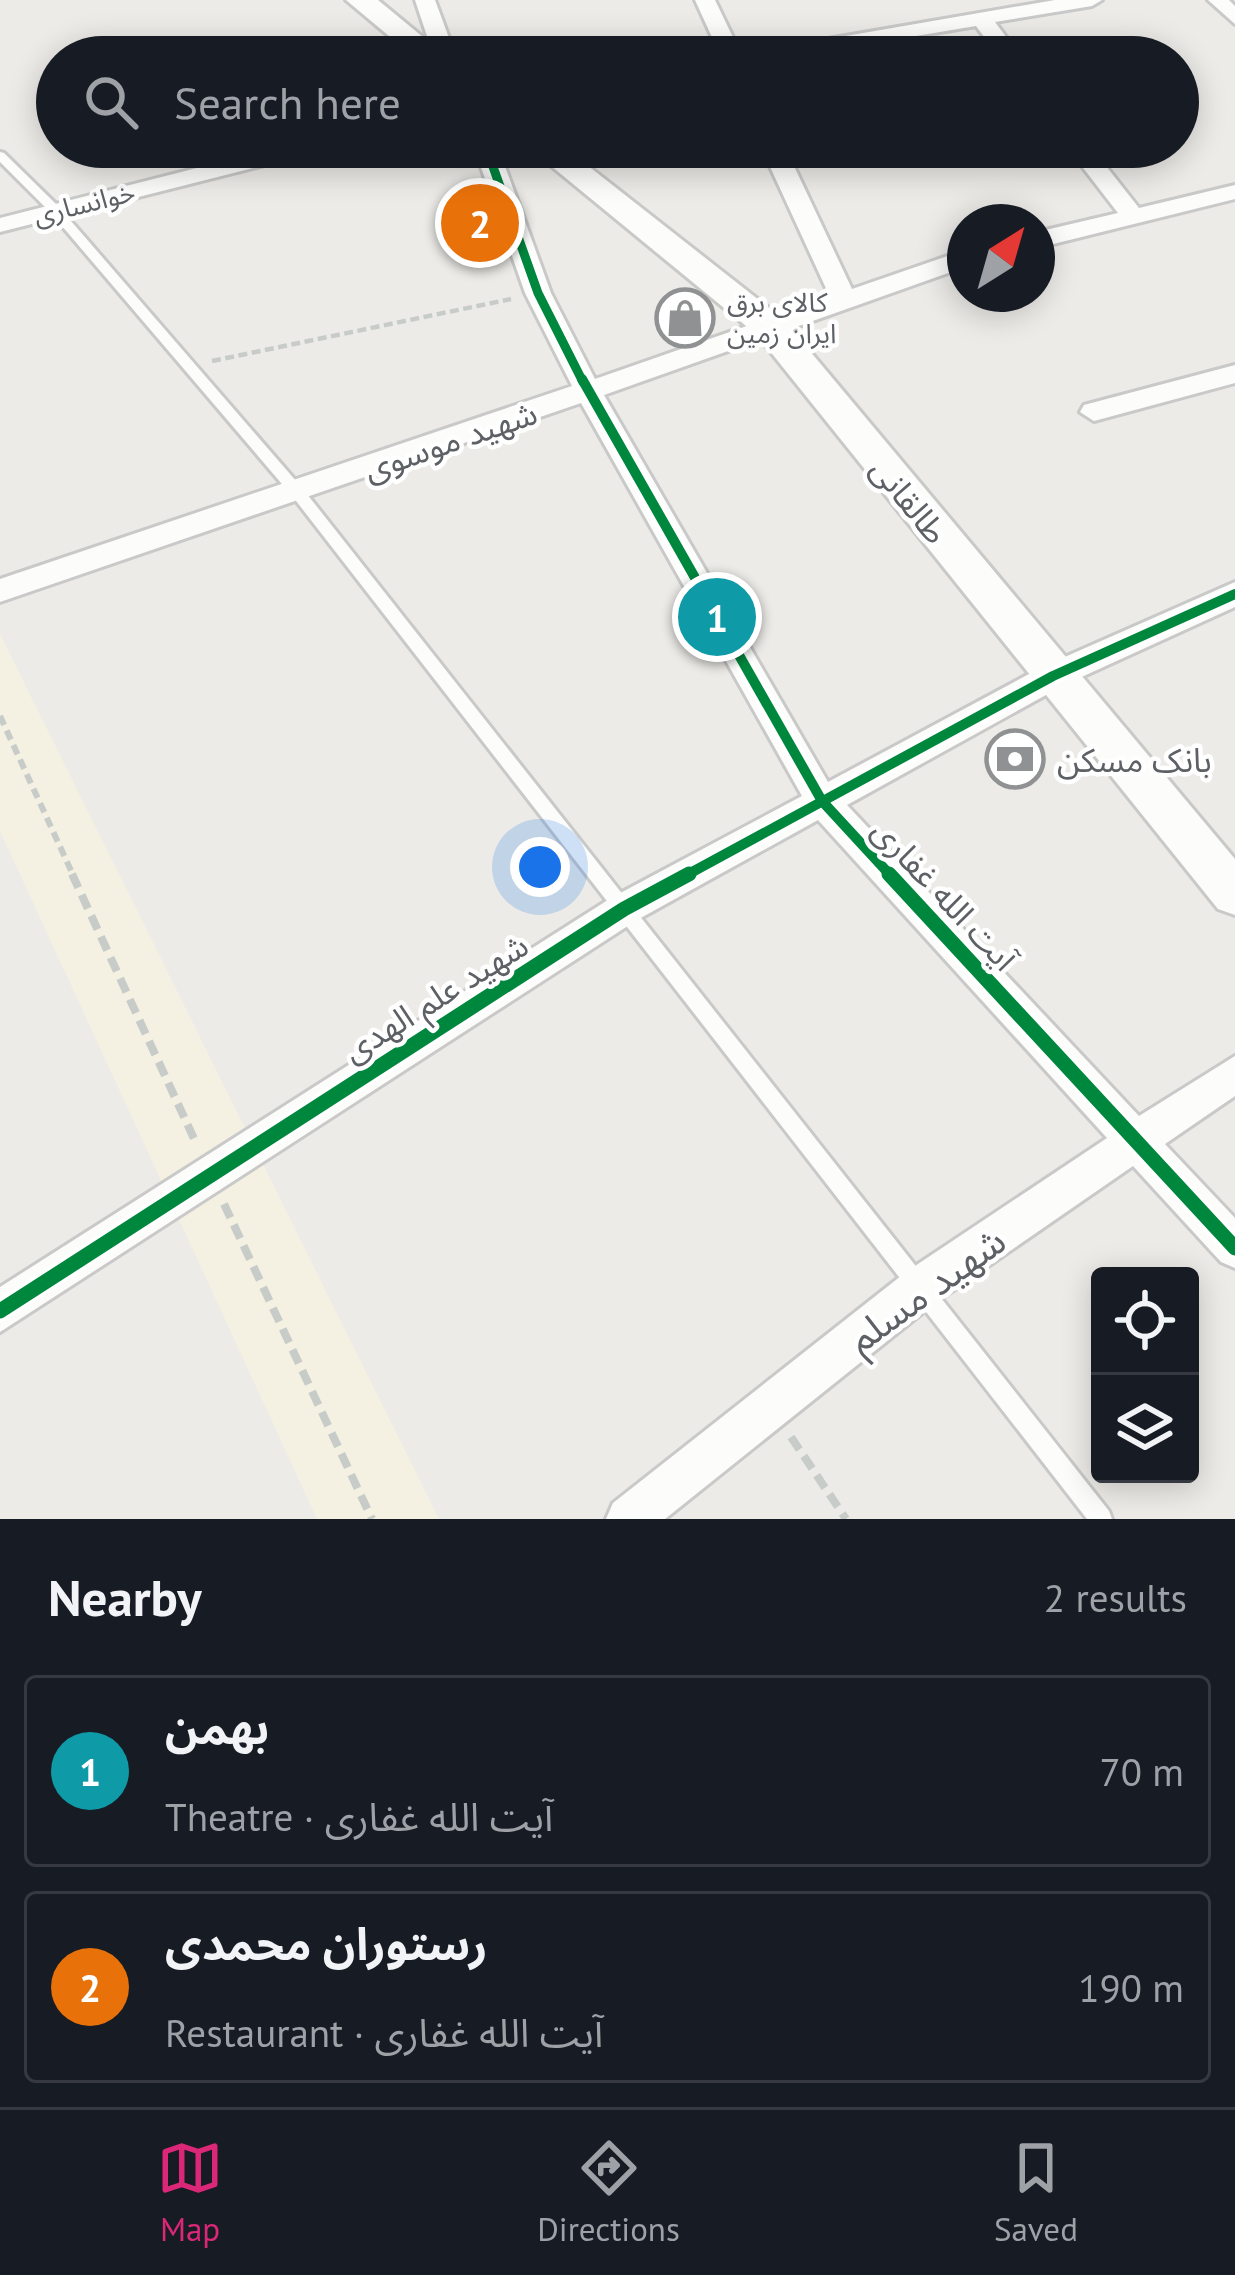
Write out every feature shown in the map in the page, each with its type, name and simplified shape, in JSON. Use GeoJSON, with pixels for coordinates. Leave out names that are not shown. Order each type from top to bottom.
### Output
{"type":"FeatureCollection","features":[{"type":"Feature","properties":{"kind":"main road"},"geometry":{"type":"LineString","coordinates":[[360,0],[405,36]]}},
{"type":"Feature","properties":{"kind":"main road","name":"طالقانی"},"geometry":{"type":"LineString","coordinates":[[570,168],[770,327],[1235,893]]}},
{"type":"Feature","properties":{"kind":"street"},"geometry":{"type":"LineString","coordinates":[[425,0],[438,36]]}},
{"type":"Feature","properties":{"kind":"street"},"geometry":{"type":"LineString","coordinates":[[705,0],[722,36]]}},
{"type":"Feature","properties":{"kind":"street"},"geometry":{"type":"LineString","coordinates":[[872,36],[1092,0]]}},
{"type":"Feature","properties":{"kind":"street"},"geometry":{"type":"LineString","coordinates":[[1218,0],[1235,18]]}},
{"type":"Feature","properties":{"kind":"street"},"geometry":{"type":"LineString","coordinates":[[981,18],[994,36]]}},
{"type":"Feature","properties":{"kind":"street","name":"خوانساری"},"geometry":{"type":"LineString","coordinates":[[0,225],[222,168]]}},
{"type":"Feature","properties":{"kind":"street","name":"آیت الله غفاری"},"geometry":{"type":"LineString","coordinates":[[493,168],[538,293],[588,391],[822,801],[1235,1248]]}},
{"type":"Feature","properties":{"kind":"street"},"geometry":{"type":"LineString","coordinates":[[783,168],[844,301]]}},
{"type":"Feature","properties":{"kind":"street"},"geometry":{"type":"LineString","coordinates":[[1095,168],[1133,217]]}},
{"type":"Feature","properties":{"kind":"street"},"geometry":{"type":"LineString","coordinates":[[1055,236],[1235,192]]}},
{"type":"Feature","properties":{"kind":"street","name":"شهید موسوی"},"geometry":{"type":"LineString","coordinates":[[0,591],[298,493],[947,264]]}},
{"type":"Feature","properties":{"kind":"street"},"geometry":{"type":"LineString","coordinates":[[1094,412],[1235,374]]}},
{"type":"Feature","properties":{"kind":"street","name":"شهید علم الهدی"},"geometry":{"type":"LineString","coordinates":[[0,1311],[623,909],[1053,676],[1235,594]]}},
{"type":"Feature","properties":{"kind":"street","name":"شهید مسلم"},"geometry":{"type":"LineString","coordinates":[[629,1519],[921,1288],[1235,1075]]}},
{"type":"Feature","properties":{"kind":"lane"},"geometry":{"type":"LineString","coordinates":[[0,155],[53,209],[298,493],[1101,1519]]}},
{"type":"Feature","properties":{"kind":"path"},"geometry":{"type":"LineString","coordinates":[[188,365],[538,293]]}},
{"type":"Feature","properties":{"kind":"path"},"geometry":{"type":"LineString","coordinates":[[0,716],[372,1519]]}},
{"type":"Feature","properties":{"kind":"path"},"geometry":{"type":"LineString","coordinates":[[771,1407],[846,1519]]}},
{"type":"Feature","properties":{"kind":"shaded area"},"geometry":{"type":"Polygon","coordinates":[[[0,634],[439,1519],[317,1519],[0,831],[0,634]]]}},
{"type":"Feature","properties":{"kind":"cycle path"},"geometry":{"type":"LineString","coordinates":[[493,168],[538,293],[588,391],[822,801],[1235,1248]]}},
{"type":"Feature","properties":{"kind":"cycle path"},"geometry":{"type":"LineString","coordinates":[[0,1311],[624,909],[1053,676],[1235,594]]}},
{"type":"Feature","properties":{"kind":"place","name":"رستوران محمدی"},"geometry":{"type":"Point","coordinates":[480,223]}},
{"type":"Feature","properties":{"kind":"place","name":"کالای برق ایران زمین"},"geometry":{"type":"Point","coordinates":[685,318]}},
{"type":"Feature","properties":{"kind":"place","name":"بهمن"},"geometry":{"type":"Point","coordinates":[717,617]}},
{"type":"Feature","properties":{"kind":"place","name":"بانک مسکن"},"geometry":{"type":"Point","coordinates":[1015,759]}}]}
